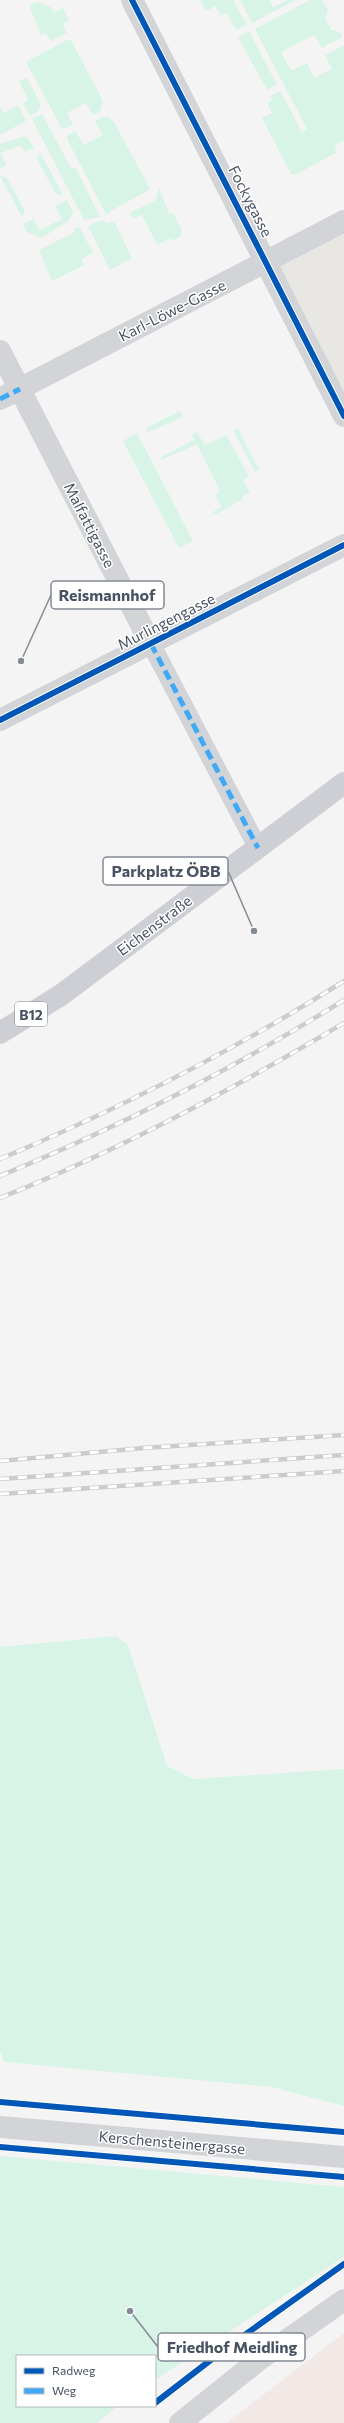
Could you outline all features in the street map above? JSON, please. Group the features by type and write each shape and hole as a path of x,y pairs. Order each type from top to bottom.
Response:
{"main road":[{"name":"Eichenstraße","path":"2,1028 61,994 344,783"}],"street":[{"name":"Fockygasse","path":"132,0 267,261 344,416"},
{"name":"Karl-Löwe-Gasse","path":"0,399 344,220"},
{"name":"Malfattigasse","path":"0,351 258,848"},
{"name":"Murlingengasse","path":"0,720 344,545"},
{"name":"Kerschensteinergasse","path":"0,2127 344,2157"},
{"path":"180,2423 260,2359 344,2300"}],"shaded area":[{"path":"344,221 344,416 267,261"},
{"path":"344,2333 344,2423 226,2423 343,2334"}],"green space":[{"path":"200,0 233,0 247,25 236,30 227,13 221,15 215,6 206,11"},
{"path":"240,0 270,0 273,7 288,0 296,0 252,23"},
{"path":"310,0 322,0 328,10 325,18 331,30 340,32 342,37 322,48 314,35 281,52 291,71 307,63 314,78 332,69 325,55 344,45 344,140 334,146 337,152 295,175 291,174 262,118 272,113 267,103 272,100 271,96 280,91 302,132 307,129 255,29"},
{"path":"38,2 52,8 54,12 63,8 69,20 63,24 67,33 51,41 45,33 41,35 29,5"},
{"path":"249,31 277,85 267,90 238,37"},
{"path":"67,40 71,40 103,101 100,112 93,115 86,103 67,113 73,125 62,129 26,62"},
{"path":"27,78 41,104 38,112 30,115 23,103 28,100 19,81"},
{"path":"18,105 26,121 0,135 0,107 4,113"},
{"path":"42,114 71,168 76,168 100,217 84,220 32,119"},
{"path":"102,117 108,117 114,122 150,189 106,214 67,139 68,135 75,131 84,145 103,135 95,121"},
{"path":"26,136 34,148 25,152 21,145 1,153 6,165 0,168 0,144"},
{"path":"41,154 63,195 56,194 36,157"},
{"path":"0,176 6,177 25,210 22,217"},
{"path":"159,188 169,213 173,213 182,230 180,237 172,241 170,238 157,245 142,215 133,219 130,213 156,200"},
{"path":"67,200 73,213 69,221 41,238 27,232 23,224 33,219 40,230 62,219 55,206"},
{"path":"102,220 108,223 114,221 132,258 110,270 88,226"},
{"path":"77,227 80,228 93,253 81,259 84,265 52,281 39,250 75,232 74,229"},
{"path":"180,411 183,417 148,432 146,428"},
{"path":"238,428 259,470 255,472 234,432"},
{"path":"197,432 205,445 226,435 249,476 243,480 250,492 242,496 243,499 214,515 213,512 222,507 215,495 220,491 197,444 162,460 160,458 194,440 192,435"},
{"path":"137,433 193,541 179,548 123,441"},
{"path":"116,1636 128,1645 167,1766 193,1779 344,1769 344,2106 272,2087 4,2062 0,2051 0,1647"},
{"path":"0,2156 344,2187 344,2257 156,2379 156,2355 16,2355 16,2407 117,2407 97,2423 0,2423"}],"railway":[{"path":"0,1159 89,1120 176,1077 261,1031 344,981"},
{"path":"0,1176 89,1137 176,1095 219,1073 344,1000"},
{"path":"0,1198 89,1160 132,1139 218,1095 344,1023"},
{"path":"0,1461 143,1448 344,1435"},
{"path":"0,1479 344,1455"},
{"path":"0,1494 344,1471"}],"marked path":[{"path":"0,399 20,389"},
{"path":"151,644 258,848"}],"cycle path":[{"path":"132,0 344,416"},
{"path":"0,720 344,545"},
{"path":"0,2102 344,2132"},
{"path":"0,2147 344,2177"},
{"path":"156,2402 225,2349 344,2264"}],"place":[{"name":"Reismannhof","path":"21,661"},
{"name":"Parkplatz ÖBB","path":"254,931"},
{"name":"Friedhof Meidling","path":"130,2311"}]}
